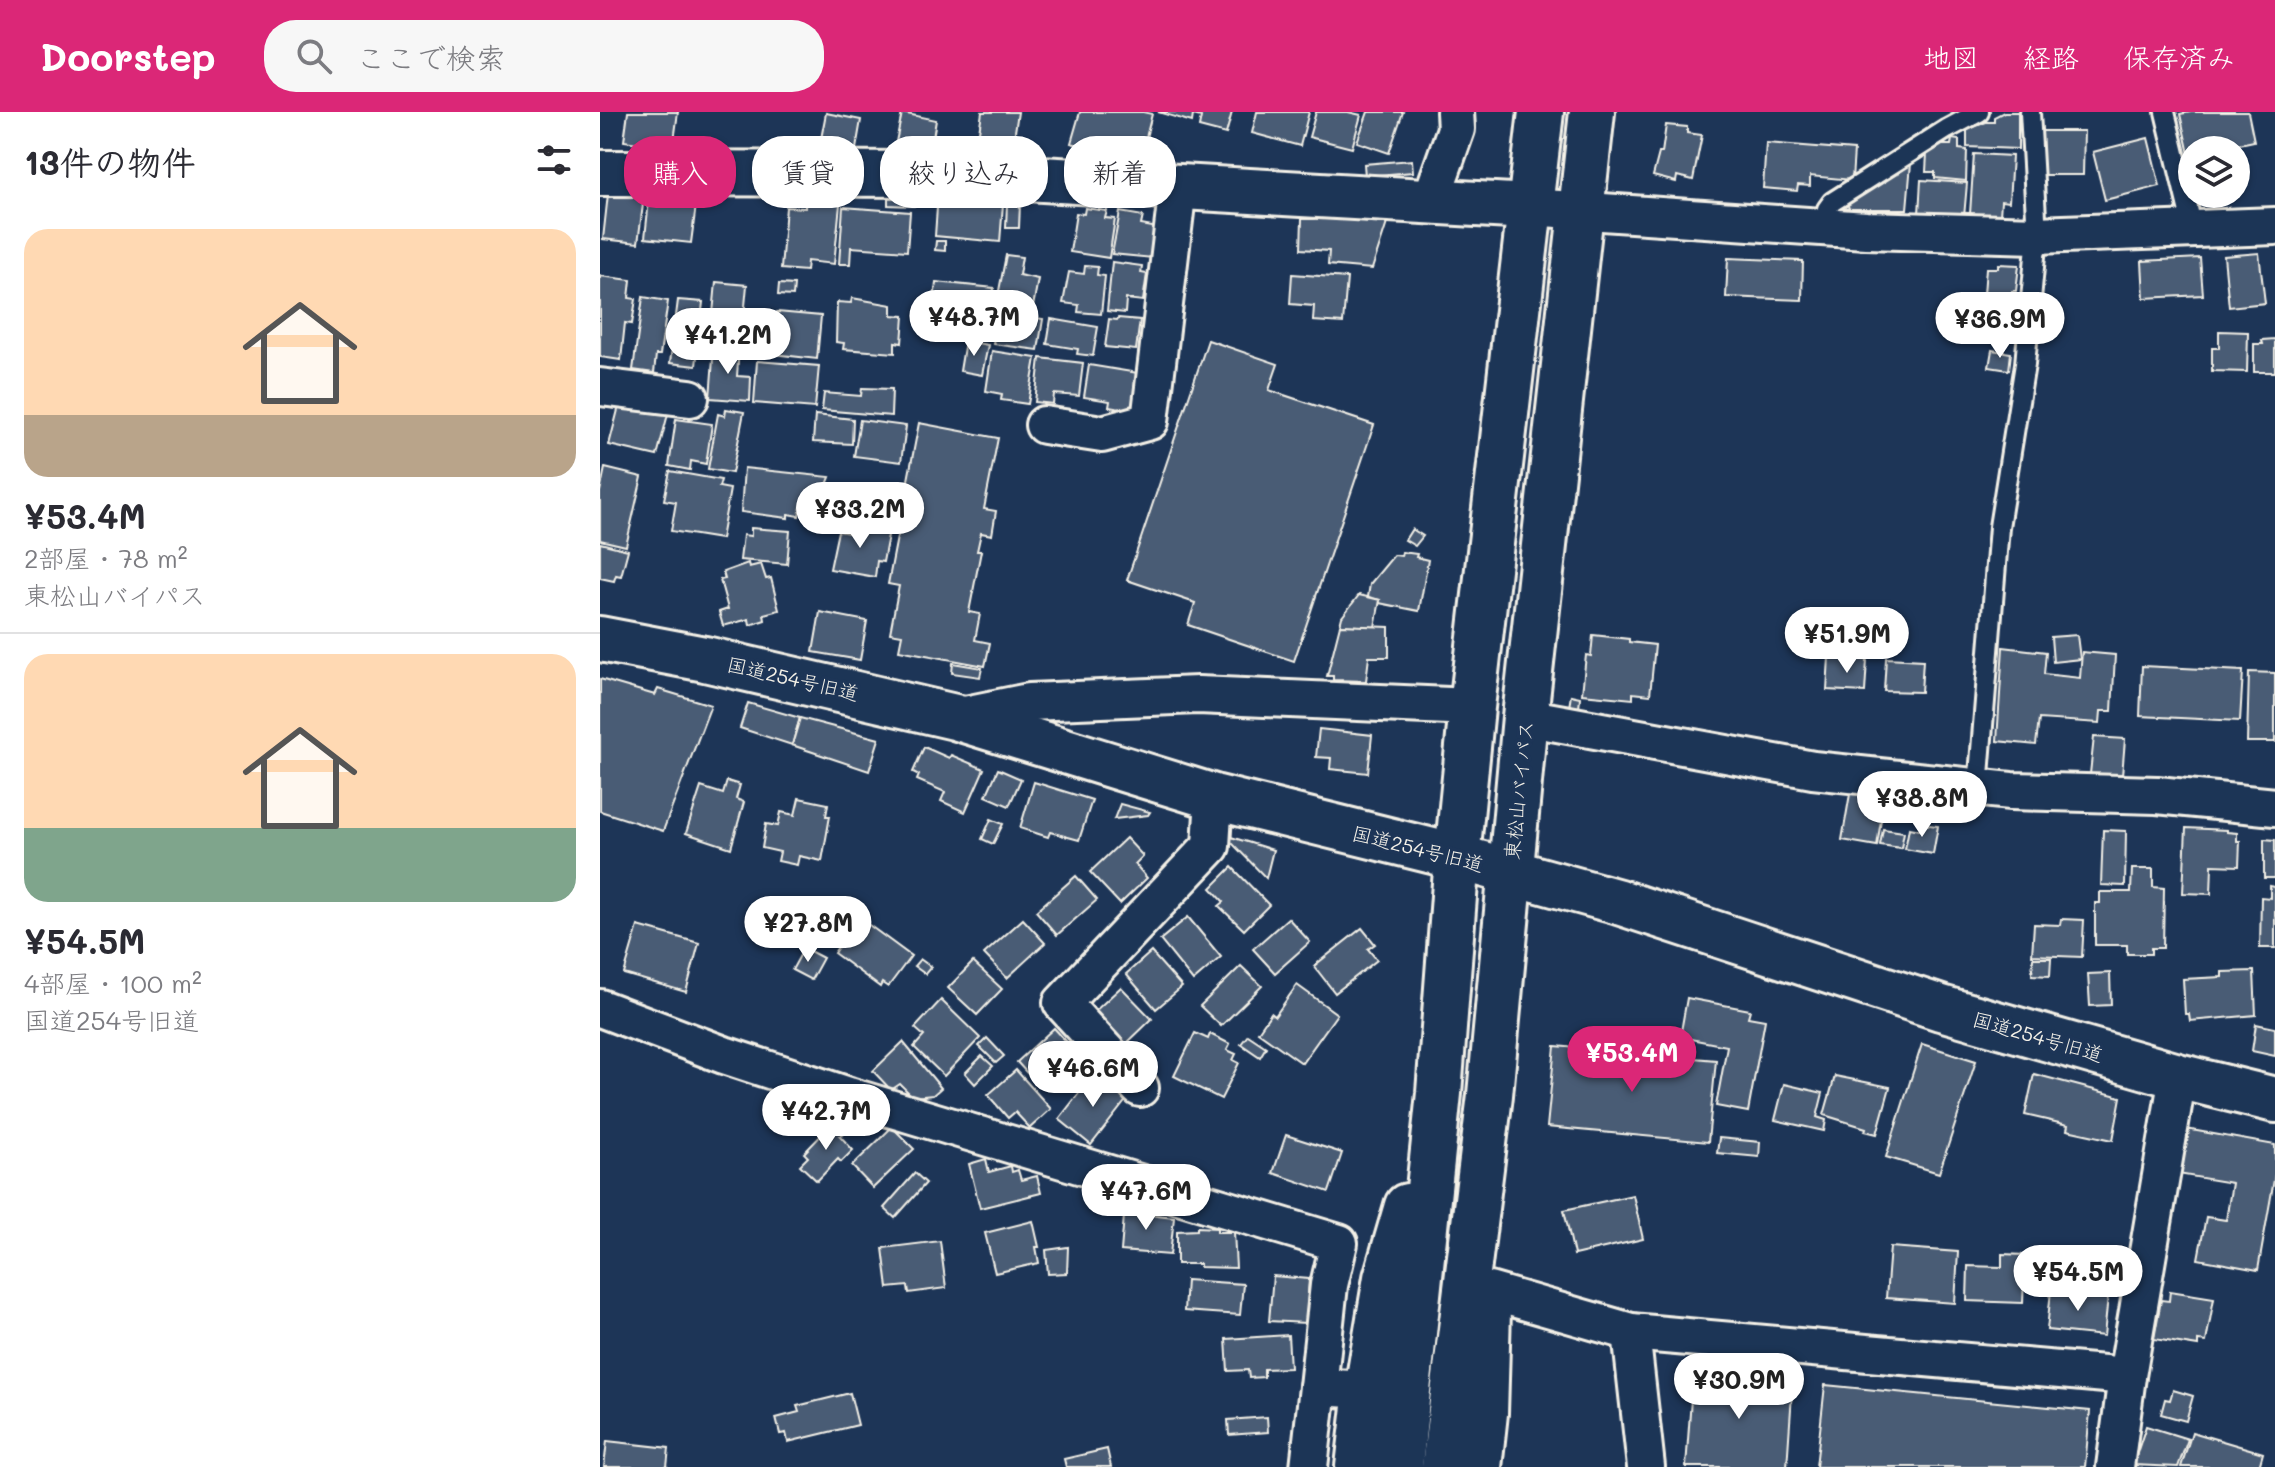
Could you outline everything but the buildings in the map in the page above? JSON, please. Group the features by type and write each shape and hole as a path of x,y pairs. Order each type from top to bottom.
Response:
{"main road":[{"path":"1400,1467 1439,1093 1472,707 1541,112"},
{"name":"東松山バイパス","path":"1444,1467 1490,1095 1525,717 1592,112"},
{"path":"600,173 954,174 1529,207"},
{"name":"国道254号旧道","path":"600,639 720,662 955,717 1214,797 1457,857 1619,902 1941,1008 2178,1076 2275,1100"},
{"path":"1358,1467 1386,1278 1439,1093"},
{"path":"1479,1467 1485,1413 1489,1291 1490,1095"}],"street":[{"path":"1431,200 1456,129 1455,112"},
{"path":"1044,425 1102,434 1150,421 1178,187"},
{"path":"1529,207 1823,227 2037,235 2275,226"},
{"path":"600,387 690,398"},
{"path":"955,717 1029,702 1198,695 1472,707"},
{"path":"1525,717 1813,770 1978,788 2157,795 2275,807"},
{"path":"1140,1088 1062,1003 1211,846 1214,797"},
{"path":"600,1008 724,1055 849,1096 1339,1243 1329,1285 1309,1467"},
{"path":"2115,1467 2127,1376 2178,1076"},
{"path":"1489,1291 1631,1332 2127,1376"},
{"path":"1631,1332 1646,1467"},
{"path":"1318,1387 1367,1390"}],"lane":[{"path":"1823,227 1832,202 1979,112"},
{"path":"1978,788 1999,527 2025,364 2037,235 2030,112"},
{"path":"2165,112 2193,229"}]}
